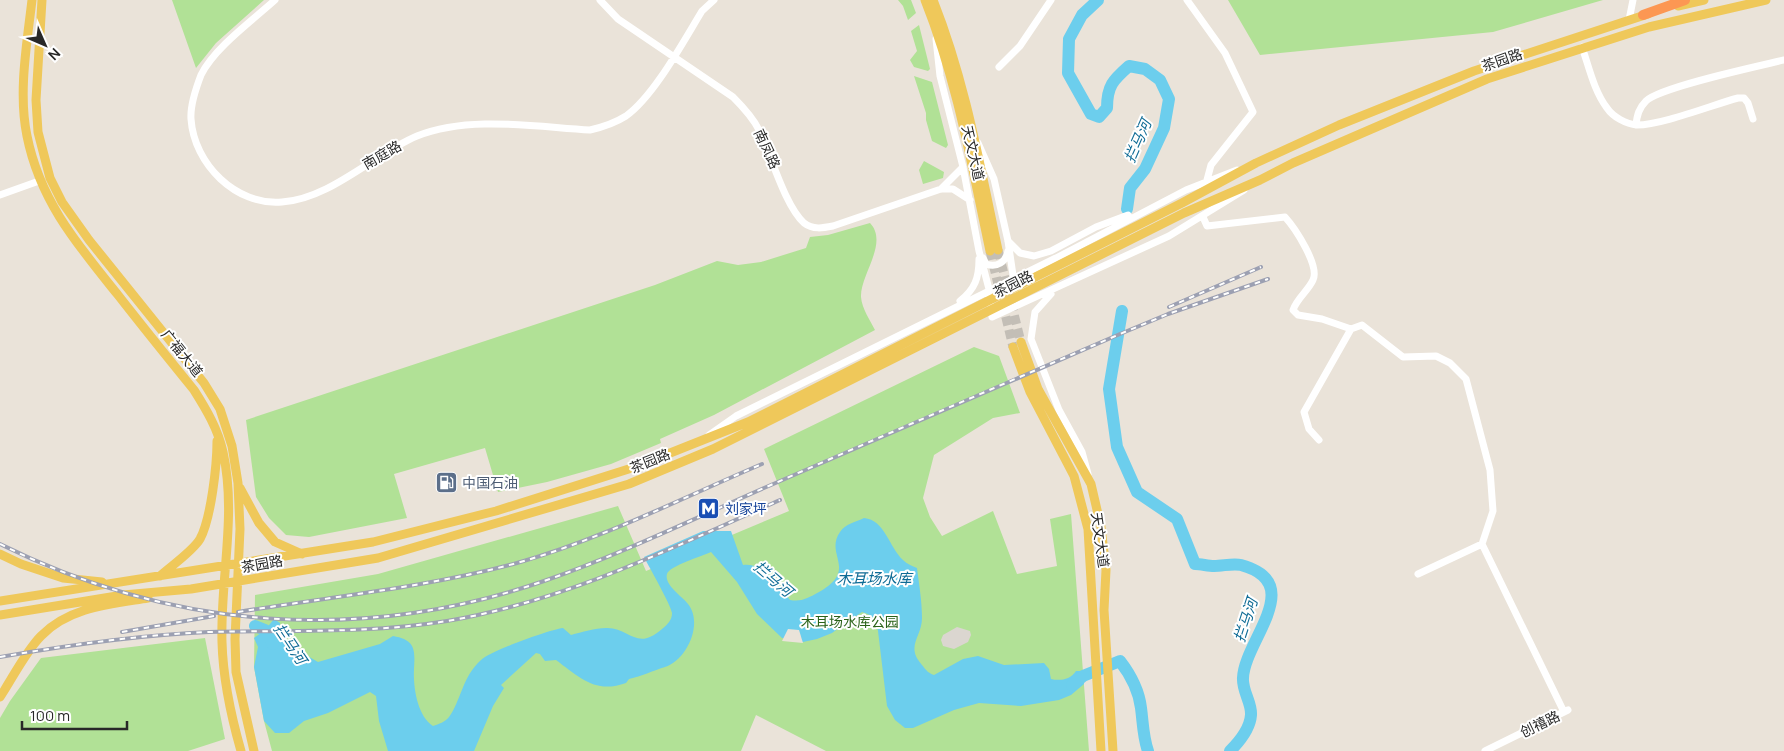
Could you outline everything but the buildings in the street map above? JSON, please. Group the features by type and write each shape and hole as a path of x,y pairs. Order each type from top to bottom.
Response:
{"highway":[{"path":"1643,15 1685,0"}],"main road":[{"name":"广福大道","path":"32,0 24,99 26,135 39,181 54,210 80,248 194,390 209,414 223,452 227,488 228,532 222,640 224,673 241,751"},
{"name":"广福大道","path":"42,0 36,100 38,132 50,178 62,202 89,240 204,383 220,409 232,446 238,483 240,529 235,639 236,672 254,751"},
{"name":"天文大道","path":"924,0 934,24 965,132 994,251 973,132 953,59 933,0"},
{"name":"茶园路","path":"0,615 123,594 192,590 378,558 642,480 714,449 750,426 1183,208 1256,163 1339,125 1474,71 1643,15 1704,0"},
{"name":"茶园路","path":"1183,208 1260,180 1293,162 1487,79 1649,27 1766,0"},
{"name":"天文大道","path":"1101,751 1092,611 1092,567 1088,529 1074,476 1030,392 1017,344 1038,389 1092,484 1101,528 1105,562 1104,610 1113,751"},
{"name":"茶园路","path":"0,601 372,542 496,511 635,467 706,438 750,426"},
{"path":"160,576 199,541 205,528 217,462 217,433"},
{"path":"238,483 258,523 275,542 304,554"},
{"path":"0,554 21,564 62,578 117,583"},
{"path":"0,697 40,636 60,621 77,612 192,590"}],"street":[{"name":"南庭路","path":"276,0 217,54 202,74 193,97 191,118 194,139 202,156 216,175 235,190 256,200 281,203 302,199 321,191 417,136 453,126 488,124 590,130 609,125 625,116 642,102 702,11 714,0"},
{"name":"南凤路","path":"600,0 618,19 733,97 748,112 758,129 795,212 805,224 817,229 833,226 941,189"},
{"path":"998,67 1020,46 1051,0"},
{"path":"1187,0 1225,52 1253,112 1211,165 1207,180"},
{"path":"1629,20 1633,0"},
{"name":"天文大道","path":"934,24 940,76 963,167 979,251 989,289 992,317"},
{"path":"1582,48 1598,92 1608,109 1619,119 1636,125 1657,122 1738,98 1744,98 1748,103 1753,119"},
{"path":"1636,125 1638,111 1648,99 1666,91 1784,60"},
{"name":"天文大道","path":"973,132 994,179 1008,241 1019,305"},
{"name":"茶园路","path":"706,438 736,416 989,289 1056,258 1207,180 1256,163"},
{"path":"941,189 963,167"},
{"name":"茶园路","path":"992,317 1169,236 1203,217 1260,180"},
{"path":"0,195 39,181"},
{"path":"941,189 953,189 970,200"},
{"path":"1008,241 1020,253 1041,254 1096,227 1153,207"},
{"path":"1203,217 1207,226 1285,217 1294,226 1314,266 1314,279 1296,301 1293,310 1298,315 1322,319 1351,329 1362,325 1403,357 1436,356 1450,363 1466,379 1490,470 1493,510 1482,544 1418,574"},
{"path":"979,251 986,264 998,264 1008,254 1008,241"},
{"path":"947,311 974,287 979,275 979,251"},
{"path":"1056,258 1045,270 1045,276 1053,284 1066,284"},
{"name":"天文大道","path":"1066,284 1046,298 1035,312 1031,339 1060,410 1082,452 1092,484"},
{"path":"1318,440 1309,429 1304,412 1351,329"},
{"name":"创禧路","path":"1482,544 1566,712 1485,751"}],"green space":[{"path":"172,0 264,0 216,43 196,68"},
{"path":"898,0 911,0 916,13 908,20 903,6"},
{"path":"1228,0 1603,0 1493,32 1260,55"},
{"path":"919,25 930,69 928,71 914,67 910,60 917,51 911,31"},
{"path":"914,76 932,82 948,145 946,148 932,141 926,113"},
{"path":"924,161 944,172 943,178 923,184 919,170"},
{"path":"870,223 875,231 875,249 862,288 861,297 875,330 714,415 660,439 661,443 611,464 547,482 498,492 485,448 394,474 407,518 309,537 286,535 269,518 256,497 246,420 655,285 717,261 738,265 761,262 806,248 810,237 828,235"},
{"name":"木耳场水库公园","path":"974,347 999,356 1020,413 993,418 934,455 923,498 930,517 942,536 993,511 1017,574 1057,566 1050,519 1071,514 1089,751 826,751 756,715 741,751 272,751 264,721 254,667 255,595 378,574 618,506 646,571 789,511 764,449"},
{"path":"205,638 225,739 188,751 0,751 0,718 41,658"}],"shaded area":[{"path":"957,627 970,631 971,635 968,642 954,649 943,646 941,640 943,635"}],"water":[{"name":"木耳场水库","path":"864,518 877,524 898,555 908,564 917,568 922,618 915,652 917,658 929,672 934,675 963,659 978,656 1004,665 1044,663 1049,669 1051,679 1054,680 1065,679 1076,671 1084,671 1084,684 1071,695 1059,700 1021,706 979,703 954,710 913,728 905,728 895,720 887,706 878,631 876,623 871,616 862,612 832,633 817,639 803,642 782,638 757,614 737,582 711,552 674,568 667,574 668,582 688,604 694,621 693,631 686,650 673,663 629,679 626,683 606,687 581,678 556,660 545,661 540,654 536,653 501,685 504,688 493,706 474,751 388,751 379,721 376,696 370,692 328,713 304,721 289,733 275,733 264,721 254,667 258,647 254,638 265,630 274,619 280,623 279,640 292,642 299,651 318,662 380,644 393,636 406,640 414,651 414,684 417,700 423,715 433,726 444,722 449,717 466,681 481,660 507,646 563,628 571,635 589,630 614,629 639,639 653,636 662,629 671,618 671,609 644,557 703,531 731,531 743,565 758,567 764,571 776,582 790,600 802,600 831,584 837,576 839,569 836,540 840,532 845,527"}],"pier":[{"path":"788,629 799,630 803,643 782,641"}],"waterway":[{"name":"拦马河","path":"1098,0 1082,15 1069,39 1068,73 1091,114 1099,117 1107,108 1108,94 1112,84 1129,66 1145,69 1160,80 1169,99 1164,128 1145,169 1130,188 1127,209"},
{"name":"拦马河","path":"1122,311 1109,389 1117,447 1137,492 1177,519 1195,564 1214,566 1241,565 1260,574 1270,585 1271,599 1268,614 1246,663 1243,678 1251,710 1249,725 1244,735 1230,751"},
{"name":"拦马河","path":"255,626 265,630 273,644"},
{"name":"拦马河","path":"1072,685 1083,676 1120,661 1131,677 1138,695 1148,751"}],"tunnel":[{"path":"998,250 1021,342"},
{"path":"990,251 1013,347"}],"railway":[{"path":"1169,307 1261,267"},
{"path":"0,544 66,573 132,595 200,610 268,618 337,620 406,614 475,601 544,581 600,560 1120,334 1168,314 1268,279"},
{"path":"238,612 449,579 517,563 611,530 762,464"},
{"path":"0,657 156,635 209,632 358,630 447,621 491,612 576,587 658,554 780,500"},
{"path":"122,632 214,616"}],"place":[{"name":"中国石油","path":"446,483"},
{"name":"刘家坪","path":"709,509"}]}
